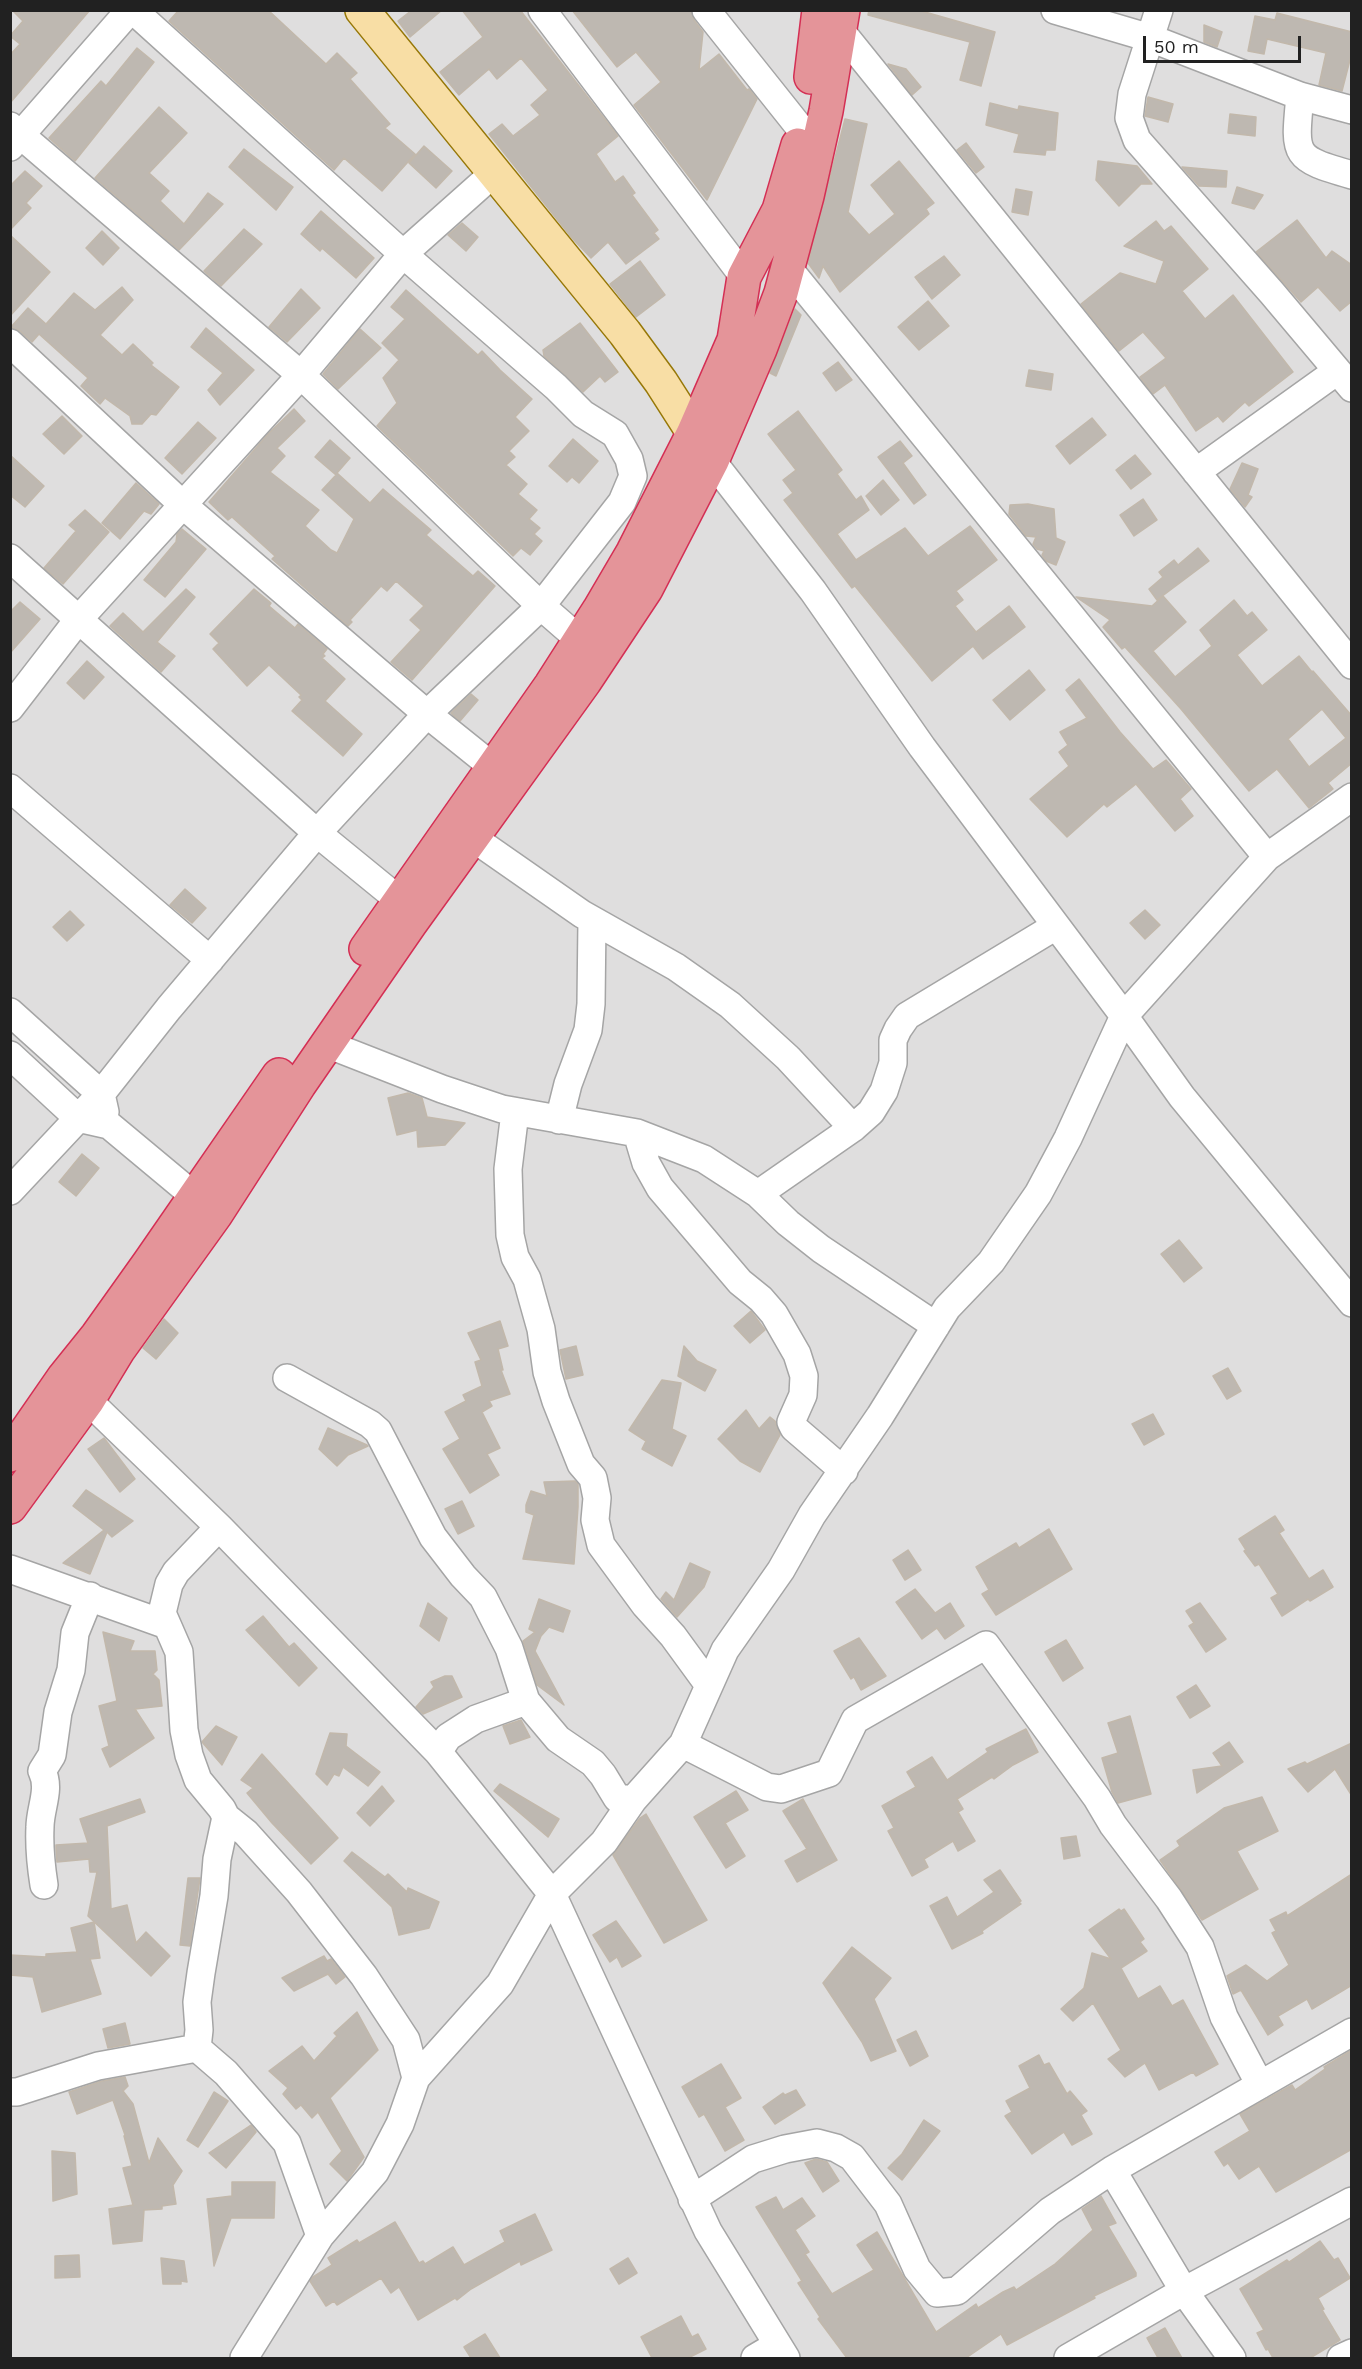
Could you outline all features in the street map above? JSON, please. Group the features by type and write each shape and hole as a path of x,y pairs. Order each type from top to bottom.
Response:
{"highway":[{"path":"10,1455 64,1377 205,1205 327,1044 477,817 493,767 580,640 633,552 693,434 734,340 744,277 779,210 795,150 804,134 834,17"},
{"path":"10,1507 88,1400 205,1205 399,900 477,817 585,681 646,589 712,461 760,349 788,268 826,111 834,17"}],"main road":[{"path":"362,10 625,333 661,382 712,461"}],"street":[{"path":"10,1191 100,1094 169,1008 317,833 427,714 541,606 621,502 633,476 629,459 615,434 583,414 556,387 403,254 131,10 14,136 301,375 541,606 580,640"},
{"path":"542,10 744,277"},
{"path":"706,10 804,134"},
{"path":"1055,10 1150,38 1300,96 1352,110"},
{"path":"1159,10 1132,94 1129,118 1137,140 1272,293 1344,380 1196,472"},
{"path":"834,17 1352,664"},
{"path":"1300,96 1296,133 1301,154 1313,164 1352,175"},
{"path":"10,708 78,620 301,375 403,254 494,173"},
{"path":"788,268 1267,857"},
{"path":"10,343 183,505 427,714 493,767"},
{"path":"712,461 813,591 922,747 1182,1097 1352,1303"},
{"path":"10,558 317,833 399,900"},
{"path":"10,788 210,960"},
{"path":"244,2358 320,2236 375,2172 400,2124 416,2078 500,1984 552,1894 604,1842 633,1800 683,1744 724,1650 781,1570 812,1515 844,1471 947,1308 991,1262 1038,1194 1068,1138 1124,1016 1267,857 1352,797"},
{"path":"477,817 592,920 676,967 730,1005 788,1058 853,1128"},
{"path":"559,1120 568,1084 588,1030 591,1004 592,920"},
{"path":"758,1194 853,1128 871,1112 884,1091 893,1063 893,1040 907,1016 1056,926"},
{"path":"10,1012 100,1094 109,1125"},
{"path":"327,1044 442,1089 515,1112 637,1133 704,1159 758,1194 788,1223 821,1249 936,1326"},
{"path":"10,1054 78,1118 109,1125 205,1205"},
{"path":"515,1112 508,1168 510,1235 515,1257 527,1279 541,1329 547,1372 556,1401 581,1464 593,1478 597,1498 595,1520 601,1545 708,1684"},
{"path":"637,1133 646,1163 660,1188 740,1282 761,1299 774,1314 797,1354 804,1376 803,1395 791,1422 794,1428 844,1471"},
{"path":"64,1377 219,1527 438,1752 552,1894 692,2199 773,2354"},
{"path":"287,1377 370,1424 378,1431 433,1537 483,1598 509,1648 526,1701 558,1739 592,1763 603,1775 617,1798 633,1800"},
{"path":"219,1527 176,1572 169,1584 162,1613 179,1652 184,1730 189,1755 198,1780 226,1817 246,1833 278,1868 321,1919 357,1967 406,2040 416,2078"},
{"path":"10,1569 167,1625"},
{"path":"44,1885 40,1855 40,1827 48,1782 42,1771 52,1755 58,1712 71,1670 75,1633 90,1596"},
{"path":"683,1744 767,1787 781,1789 829,1773 855,1720 986,1645 1052,1734 1113,1825 1169,1899 1200,1947 1224,2017 1260,2085"},
{"path":"438,1752 448,1737 476,1719 526,1701"},
{"path":"197,2048 199,2030 197,2002 214,1896 217,1859 226,1817"},
{"path":"692,2199 753,2159 785,2149 817,2143 836,2148 852,2157 888,2204 917,2269 937,2293 957,2291 1050,2211 1112,2170 1352,2032"},
{"path":"10,2092 17,2092 98,2066 197,2048"},
{"path":"197,2048 226,2073 287,2143 320,2236"},
{"path":"1112,2170 1184,2291 1232,2358"},
{"path":"1068,2358 1184,2291 1352,2201"},
{"path":"1341,2358 1352,2353"}],"shaded area":[{"path":"11,11 1351,11 1351,2358 11,2358"}],"building":[{"path":"12,10 90,10 10,103 10,55 20,44 10,36 23,21"},
{"path":"179,10 268,10 326,64 337,53 357,73 350,79 390,124 385,128 415,154 382,191 344,158 334,170 169,21"},
{"path":"412,10 442,10 410,37 398,21"},
{"path":"462,10 520,10 618,136 596,154 615,182 623,176 635,193 632,195 658,230 654,233 659,239 626,264 608,242 591,258 572,238 489,134 502,124 513,136 540,115 531,105 548,90 521,58 497,79 489,69 459,95 440,72 483,37"},
{"path":"572,10 691,10 694,20 703,32 699,70 719,54 747,90 749,89 757,99 707,200 634,105 661,82 636,52 617,67"},
{"path":"869,10 918,10 995,32 981,86 960,80 970,42 868,15"},
{"path":"1277,13 1352,32 1352,52 1342,91 1319,85 1326,53 1267,39 1264,54 1248,51 1255,16 1275,20"},
{"path":"1204,25 1222,32 1217,47 1204,42"},
{"path":"137,48 154,62 75,161 49,138 101,81 106,86"},
{"path":"888,64 906,69 921,87 912,95"},
{"path":"1148,97 1173,104 1168,122 1145,116"},
{"path":"990,103 1018,110 1019,106 1058,113 1055,150 1046,150 1045,155 1014,152 1019,134 986,125"},
{"path":"159,107 187,133 149,173 169,191 160,201 184,224 208,193 223,204 179,250 95,178"},
{"path":"1230,114 1256,117 1255,136 1228,133"},
{"path":"845,119 867,124 848,212 869,235 895,214 871,185 899,161 934,203 926,209 929,214 840,292 823,266 819,278 808,263"},
{"path":"966,143 984,167 976,173 957,150"},
{"path":"424,146 452,171 436,188 409,163"},
{"path":"244,149 293,187 276,210 229,167"},
{"path":"1098,161 1137,166 1152,184 1141,184 1119,206 1096,180"},
{"path":"1182,167 1227,171 1226,187 1199,186"},
{"path":"25,171 42,186 26,203 31,208 10,230 10,186"},
{"path":"1237,187 1263,195 1254,209 1232,203"},
{"path":"1016,189 1032,192 1028,215 1012,212"},
{"path":"321,211 374,258 356,278 322,248 320,251 301,234"},
{"path":"1297,220 1326,258 1332,251 1352,265 1352,301 1340,311 1318,287 1301,302 1256,252"},
{"path":"1156,221 1164,231 1171,226 1208,269 1182,291 1205,319 1233,295 1293,372 1249,406 1245,402 1223,422 1218,416 1196,431 1165,385 1153,394 1140,377 1166,358 1143,332 1119,351 1081,304 1120,273 1156,284 1164,261 1124,246"},
{"path":"462,223 478,237 466,251 448,235"},
{"path":"244,229 262,244 221,286 204,271"},
{"path":"102,231 119,248 103,265 86,248"},
{"path":"10,235 50,272 10,316"},
{"path":"944,256 960,275 932,299 915,277"},
{"path":"640,261 665,295 636,317 610,284"},
{"path":"122,287 133,300 100,335 122,355 133,344 153,363 151,365 179,387 156,415 151,414 142,424 132,424 130,416 105,398 100,404 81,386 88,378 39,334 32,342 20,331 11,327 28,308 46,324 74,293 95,310"},
{"path":"301,289 320,308 287,342 269,327"},
{"path":"406,290 478,355 482,351 532,399 515,417 529,431 509,451 515,457 506,465 527,484 518,494 537,510 529,519 540,528 534,534 542,541 530,555 521,548 513,556 377,426 397,403 383,378 399,360 382,343 405,319 391,307"},
{"path":"928,301 949,326 919,350 898,327"},
{"path":"795,309 801,315 776,376 770,373"},
{"path":"580,323 618,372 605,382 600,376 583,392 544,356 543,350"},
{"path":"206,328 254,370 220,405 208,390 223,373 191,347"},
{"path":"360,329 381,348 338,389 323,374"},
{"path":"838,362 852,380 836,391 823,373"},
{"path":"1029,370 1053,374 1051,390 1026,386"},
{"path":"294,409 305,421 277,448 285,456 270,472 319,510 305,526 331,550 337,553 354,519 322,490 336,475 315,457 330,440 350,458 337,473 370,503 383,489 431,530 426,535 473,576 478,571 495,586 412,680 391,662 421,630 410,620 424,606 396,581 387,591 381,586 350,620 352,622 348,626 272,559 275,556 232,517 228,520 209,502 269,433"},
{"path":"798,411 842,470 837,474 856,500 861,496 869,510 837,534 856,560 905,528 928,556 970,526 997,560 956,591 963,600 955,606 976,632 1009,606 1025,627 983,659 973,646 932,681 855,586 852,588 784,500 793,493 783,480 796,470 768,434"},
{"path":"62,416 82,436 64,454 43,434"},
{"path":"1092,418 1106,435 1070,464 1056,446"},
{"path":"198,422 216,438 182,474 165,458"},
{"path":"573,439 598,461 579,483 572,477 567,482 549,466"},
{"path":"900,441 912,456 903,463 926,495 914,504 878,457"},
{"path":"10,455 44,486 25,507 10,495"},
{"path":"1135,455 1151,474 1131,489 1116,470"},
{"path":"1242,463 1258,469 1248,495 1252,497 1245,507 1230,489"},
{"path":"883,480 899,500 881,515 866,496"},
{"path":"136,483 159,504 151,514 144,511 120,539 102,523"},
{"path":"1143,499 1157,520 1134,536 1120,515"},
{"path":"1028,504 1054,509 1056,538 1065,542 1056,565 1046,561 1042,555 1044,551 1037,549 1033,544 1036,537 1026,536 1009,514 1010,505"},
{"path":"85,510 109,532 63,584 44,568 76,531 69,525"},
{"path":"182,529 206,549 165,597 144,580 176,542 177,534"},
{"path":"1198,548 1209,561 1157,600 1149,589 1163,577 1159,572 1174,560 1178,565"},
{"path":"186,589 195,597 157,642 175,656 161,672 110,626 123,613 143,632"},
{"path":"254,589 271,603 269,606 295,628 298,624 327,649 322,658 345,679 325,701 362,734 343,756 292,711 302,700 299,697 301,695 269,665 247,686 213,649 219,643 210,634"},
{"path":"1163,596 1186,622 1153,651 1175,677 1212,646 1200,630 1234,600 1247,616 1252,612 1267,630 1237,655 1262,686 1299,656 1352,716 1352,763 1328,783 1333,789 1309,808 1277,769 1249,791 1181,709 1125,647 1122,649 1103,627 1110,620 1076,597 1152,606","holes":["1322,709 1346,738 1309,767 1288,739"]},
{"path":"20,602 40,619 10,653 10,612"},
{"path":"87,661 104,677 84,699 67,683"},
{"path":"1029,670 1045,690 1010,720 993,700"},
{"path":"1079,679 1120,732 1153,769 1166,760 1191,789 1180,799 1193,816 1175,831 1136,784 1107,807 1104,804 1067,837 1030,799 1069,766 1059,752 1068,745 1060,732 1087,718 1066,690"},
{"path":"471,694 478,700 460,721 451,713"},
{"path":"185,889 206,908 192,923 170,905"},
{"path":"1145,910 1160,925 1145,939 1130,923"},
{"path":"70,911 84,925 67,941 53,927"},
{"path":"408,1093 422,1098 427,1117 465,1123 445,1145 418,1147 417,1130 397,1135 388,1098"},
{"path":"82,1154 99,1168 76,1196 59,1182"},
{"path":"1179,1240 1202,1268 1184,1282 1161,1254"},
{"path":"751,1311 765,1330 750,1343 734,1326"},
{"path":"164,1319 178,1333 156,1359 143,1348"},
{"path":"500,1321 508,1346 498,1349 503,1370 501,1370 510,1394 489,1401 492,1406 482,1412 500,1448 487,1454 499,1475 470,1493 443,1449 460,1439 445,1412 466,1401 463,1395 482,1386 475,1362 481,1360 468,1333"},
{"path":"576,1346 583,1375 566,1379 560,1350"},
{"path":"684,1346 697,1361 716,1370 705,1391 678,1376"},
{"path":"1228,1368 1241,1391 1227,1399 1213,1376"},
{"path":"662,1380 681,1383 672,1429 686,1436 672,1466 642,1449 646,1441 629,1430"},
{"path":"746,1410 759,1429 770,1417 775,1421 780,1435 760,1472 740,1461 718,1439"},
{"path":"1153,1414 1164,1434 1144,1445 1132,1424"},
{"path":"328,1428 368,1446 348,1455 337,1466 319,1449"},
{"path":"104,1438 135,1479 120,1492 88,1449"},
{"path":"575,1481 578,1484 578,1507 574,1564 523,1559 534,1515 526,1512 531,1491 547,1496 544,1482"},
{"path":"86,1490 133,1521 112,1537 107,1532 90,1574 63,1563 104,1530 73,1506"},
{"path":"462,1501 474,1526 458,1534 445,1509"},
{"path":"1275,1516 1284,1530 1279,1533 1309,1579 1323,1570 1333,1587 1310,1601 1308,1599 1282,1616 1271,1598 1278,1594 1259,1564 1255,1566 1244,1551 1246,1550 1239,1539"},
{"path":"1049,1529 1072,1569 996,1615 982,1594 989,1590 976,1567 1016,1543 1019,1548"},
{"path":"908,1550 921,1570 905,1580 893,1560"},
{"path":"690,1563 710,1572 704,1587 677,1617 661,1599 666,1592 674,1600"},
{"path":"915,1589 935,1613 950,1603 964,1626 945,1639 937,1628 922,1639 896,1602"},
{"path":"539,1599 570,1611 563,1632 549,1627 541,1636 535,1651 564,1705 537,1685 523,1641 535,1632 529,1629"},
{"path":"428,1603 447,1618 439,1641 420,1626"},
{"path":"1200,1603 1226,1639 1206,1652 1189,1626 1194,1623 1186,1611"},
{"path":"263,1616 289,1647 294,1643 317,1668 299,1686 246,1630"},
{"path":"103,1632 134,1641 130,1651 155,1651 157,1670 153,1674 159,1680 162,1706 135,1709 154,1738 110,1767 102,1749 109,1746 99,1706 117,1701"},
{"path":"859,1638 886,1676 861,1690 854,1677 851,1679 834,1651"},
{"path":"1066,1640 1083,1668 1063,1681 1045,1652"},
{"path":"445,1676 452,1676 462,1697 423,1714 416,1707 434,1687 431,1682"},
{"path":"1196,1685 1210,1706 1190,1718 1177,1697"},
{"path":"1130,1716 1151,1794 1118,1803 1112,1792 1102,1758 1118,1753 1108,1723"},
{"path":"521,1720 530,1737 510,1744 503,1726"},
{"path":"216,1726 237,1737 222,1765 202,1742"},
{"path":"1026,1729 1038,1752 957,1799 963,1809 958,1812 975,1841 958,1851 953,1841 924,1859 928,1867 912,1876 888,1831 894,1828 882,1806 916,1787 907,1772 932,1757 947,1780 988,1752 986,1749"},
{"path":"330,1733 347,1734 346,1746 380,1772 368,1786 343,1767 339,1776 334,1774 327,1785 316,1774"},
{"path":"1229,1742 1243,1762 1197,1793 1193,1770 1222,1766 1213,1753"},
{"path":"1352,1743 1352,1796 1335,1769 1308,1792 1288,1769 1305,1762 1307,1764"},
{"path":"262,1754 338,1838 311,1864 247,1793 253,1788 241,1780"},
{"path":"500,1784 559,1819 548,1837 494,1791"},
{"path":"382,1786 394,1801 370,1826 357,1813"},
{"path":"736,1791 748,1810 725,1823 745,1856 726,1868 694,1817"},
{"path":"1262,1797 1278,1831 1237,1851 1258,1889 1202,1920 1160,1860 1180,1846 1177,1841 1224,1808"},
{"path":"140,1799 145,1812 107,1826 111,1909 127,1905 136,1943 146,1932 170,1956 151,1976 88,1916 97,1872 90,1872 89,1859 57,1862 56,1848 56,1845 88,1843 80,1819"},
{"path":"803,1799 837,1860 797,1882 785,1861 807,1849 783,1811"},
{"path":"646,1814 707,1920 664,1943 613,1855 640,1818"},
{"path":"1076,1836 1080,1856 1064,1859 1061,1838"},
{"path":"352,1852 385,1877 388,1874 407,1892 408,1888 439,1902 429,1928 399,1935 392,1907 344,1861"},
{"path":"1000,1870 1021,1904 982,1931 983,1933 952,1949 930,1906 947,1897 957,1917 994,1892 984,1880"},
{"path":"1352,1874 1352,1985 1312,2009 1307,1999 1278,2016 1283,2025 1268,2035 1241,1990 1233,1994 1227,1976 1246,1965 1267,1981 1289,1965 1272,1933 1276,1931 1270,1920 1286,1912 1287,1916"},
{"path":"188,1878 200,1878 190,1946 180,1945"},
{"path":"1119,1909 1121,1911 1124,1909 1144,1939 1140,1942 1147,1951 1121,1968 1138,1999 1160,1986 1172,2006 1183,2000 1218,2064 1196,2076 1193,2072 1159,2090 1145,2063 1125,2077 1108,2059 1121,2050 1093,2003 1073,2021 1061,2009 1084,1988 1092,1953 1111,1959 1089,1930"},
{"path":"616,1921 641,1956 622,1967 617,1957 610,1962 593,1935"},
{"path":"94,1922 100,1958 90,1959 101,1994 42,2012 33,1977 10,1975 10,1955 46,1957 46,1954 77,1952 71,1928"},
{"path":"852,1947 891,1978 874,1999 896,2051 871,2061 862,2042 823,1983"},
{"path":"324,1956 327,1961 331,1959 345,1977 336,1984 328,1974 294,1991 282,1978"},
{"path":"357,2012 378,2050 330,2098 364,2157 347,2181 330,2164 342,2151 318,2112 312,2118 301,2105 296,2109 283,2094 288,2088 269,2071 302,2046 314,2061 337,2036 334,2033"},
{"path":"125,2023 130,2044 108,2048 103,2029"},
{"path":"916,2031 928,2056 910,2066 897,2040"},
{"path":"1352,2050 1352,2149 1276,2192 1259,2166 1239,2179 1228,2163 1224,2166 1215,2152 1250,2131 1240,2114 1292,2085 1295,2090 1325,2069 1324,2067"},
{"path":"1039,2055 1044,2065 1049,2063 1067,2094 1070,2091 1087,2111 1081,2115 1092,2134 1072,2145 1064,2132 1032,2154 1005,2116 1012,2112 1006,2101 1030,2088 1019,2066"},
{"path":"721,2064 741,2098 725,2107 744,2140 725,2151 704,2114 699,2117 682,2087"},
{"path":"125,2077 128,2086 123,2091 133,2104 149,2163 158,2138 182,2171 173,2185 176,2204 162,2206 162,2209 144,2210 142,2241 113,2244 109,2209 133,2205 123,2168 132,2166 125,2135 113,2100 77,2114 69,2092 102,2081"},
{"path":"796,2090 805,2105 775,2124 763,2107 783,2093 785,2095"},
{"path":"214,2092 228,2101 198,2147 187,2140"},
{"path":"924,2120 940,2131 902,2180 888,2168 902,2154"},
{"path":"251,2125 256,2132 226,2168 209,2153"},
{"path":"52,2151 75,2153 77,2194 53,2201"},
{"path":"816,2159 827,2162 839,2181 823,2192 805,2163"},
{"path":"232,2182 275,2182 274,2218 231,2218 214,2266 207,2199 232,2196"},
{"path":"1101,2196 1116,2223 1108,2226 1136,2276 1094,2296 1095,2298 1007,2345 1001,2334 966,2358 847,2358 818,2319 820,2317 798,2283 802,2281 756,2207 776,2197 783,2210 802,2198 815,2216 795,2230 809,2252 805,2254 832,2294 874,2270 857,2245 877,2232 936,2332 976,2304 978,2308 1003,2292 1014,2287 1016,2290 1055,2264 1093,2230 1082,2209"},
{"path":"535,2214 552,2250 521,2265 520,2261 471,2289 457,2300 455,2298 418,2320 399,2287 391,2293 381,2278 337,2305 334,2301 326,2306 310,2281 332,2265 328,2258 357,2240 359,2243 395,2222 419,2263 423,2261 425,2264 453,2247 464,2265 505,2242 500,2231"},
{"path":"1320,2241 1334,2260 1338,2258 1350,2278 1318,2298 1324,2309 1322,2310 1340,2340 1310,2358 1273,2358 1257,2333 1264,2330 1240,2289 1287,2260 1289,2262"},
{"path":"79,2255 80,2277 55,2278 55,2256"},
{"path":"161,2258 184,2261 187,2282 163,2284"},
{"path":"628,2258 637,2273 619,2284 610,2269"},
{"path":"681,2316 692,2337 698,2334 706,2349 688,2358 652,2358 641,2337"},
{"path":"1165,2328 1182,2358 1158,2358 1147,2338"},
{"path":"485,2334 500,2358 471,2358 464,2347"}]}
